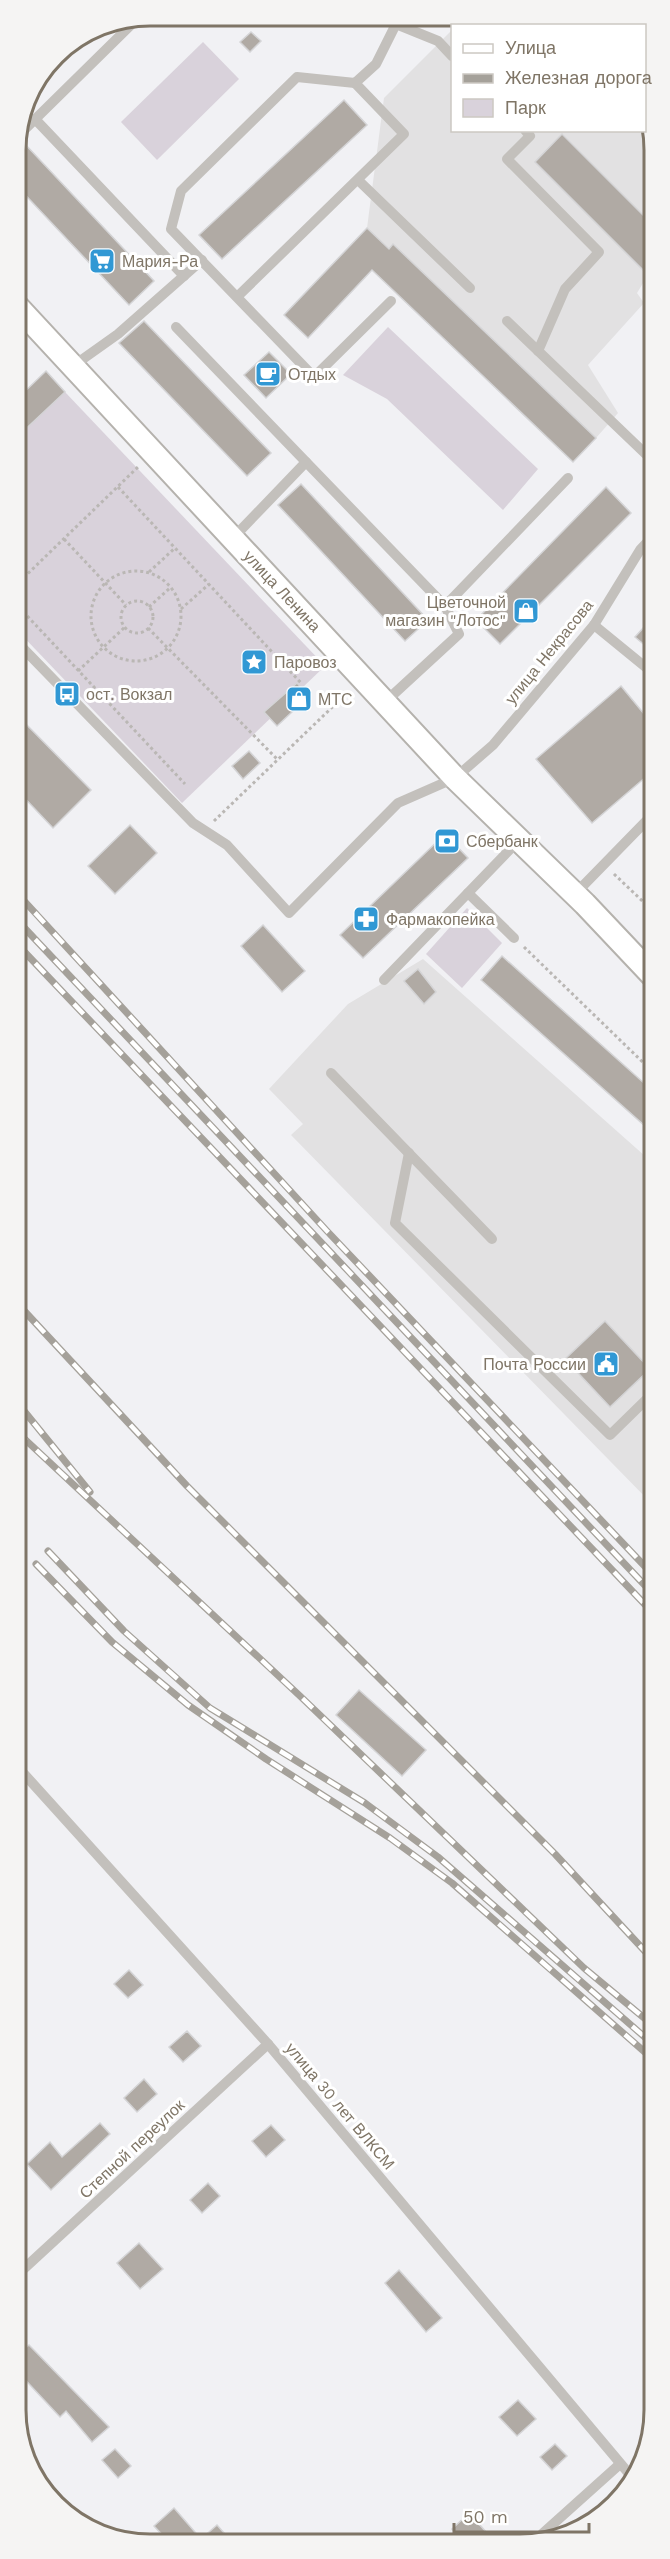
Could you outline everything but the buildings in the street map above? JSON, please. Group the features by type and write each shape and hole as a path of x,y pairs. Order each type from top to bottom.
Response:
{"main road":[{"name":"улица Ленина","path":"26,315 152,454 455,778 575,894 644,966"}],"street":[{"path":"355,83 376,64 392,26"},
{"path":"407,26 438,41 451,54"},
{"path":"28,126 128,28"},
{"path":"238,296 404,134 355,83 297,77 181,191 171,229 314,377 392,301"},
{"path":"35,119 184,276"},
{"path":"527,132 530,136 507,159 599,252 565,289 538,351"},
{"path":"358,180 470,288"},
{"path":"73,366 118,334 202,260"},
{"path":"507,321 644,452"},
{"path":"176,327 445,606 459,634 384,703"},
{"path":"233,538 306,462"},
{"path":"445,606 568,478"},
{"name":"улица Некрасова","path":"204,830 227,845 289,913 398,803 455,778 493,745 594,625 644,546"},
{"path":"594,625 644,666"},
{"path":"26,651 193,823 204,830"},
{"path":"575,894 644,823"},
{"path":"384,980 519,840"},
{"path":"468,893 514,938"},
{"path":"331,1073 492,1239"},
{"path":"410,1153 395,1223 610,1435 644,1402"},
{"name":"улица 30 лет ВЛКСМ","path":"26,1777 268,2044 628,2472"},
{"name":"Степной переулок","path":"26,2267 268,2044"},
{"path":"546,2530 620,2464"}],"path":[{"path":"26,575 152,454"},
{"path":"118,487 302,684"},
{"path":"64,539 126,605"},
{"path":"149,572 175,548"},
{"path":"126,572 149,572 171,587 181,610 181,624 169,648 153,658 136,662 123,660 103,648 94,636 90,622 91,608 96,594 105,582 126,572"},
{"path":"181,610 209,584"},
{"path":"149,607 171,587"},
{"path":"136,601 149,607 153,615 148,628 139,632 125,627 121,613 126,605 136,601"},
{"path":"26,615 185,784"},
{"path":"78,671 125,627"},
{"path":"148,628 277,760"},
{"path":"204,830 362,678"},
{"path":"604,863 644,902"},
{"path":"514,938 644,1063"}],"shaded area":[{"path":"451,31 451,132 643,132 644,216 563,134 535,162 644,271 644,282 637,293 644,303 588,365 618,413 596,438 393,245 389,249 367,228 384,98"},
{"path":"423,959 644,1155 644,1496 291,1135 303,1124 269,1089 348,1004"}],"green space":[{"path":"203,42 239,79 157,160 121,122"},
{"path":"388,327 538,469 503,510 387,399 343,375"},
{"path":"65,392 325,666 182,803 26,640 26,429"},
{"path":"467,908 502,943 462,988 426,954"}],"railway":[{"path":"26,903 327,1231 644,1565"},
{"path":"26,930 644,1584"},
{"path":"26,954 644,1603"},
{"path":"26,1313 187,1486 555,1854 644,1950"},
{"path":"26,1413 90,1492"},
{"path":"26,1440 300,1696 584,1968 644,2018"},
{"path":"48,1551 124,1631 210,1708 365,1803 438,1857 644,2036"},
{"path":"36,1564 112,1642 188,1705 266,1759 390,1838 452,1883 644,2051"}],"place":[{"name":"Мария-Ра","path":"102,261"},
{"name":"Отдых","path":"268,374"},
{"name":"Цветочной магазин \"Лотос\"","path":"526,611"},
{"name":"Паровоз","path":"254,662"},
{"name":"ост. Вокзал","path":"67,694"},
{"name":"МТС","path":"299,699"},
{"name":"Сбербанк","path":"447,841"},
{"name":"Фармакопейка","path":"366,919"},
{"name":"Почта России","path":"606,1364"}]}
